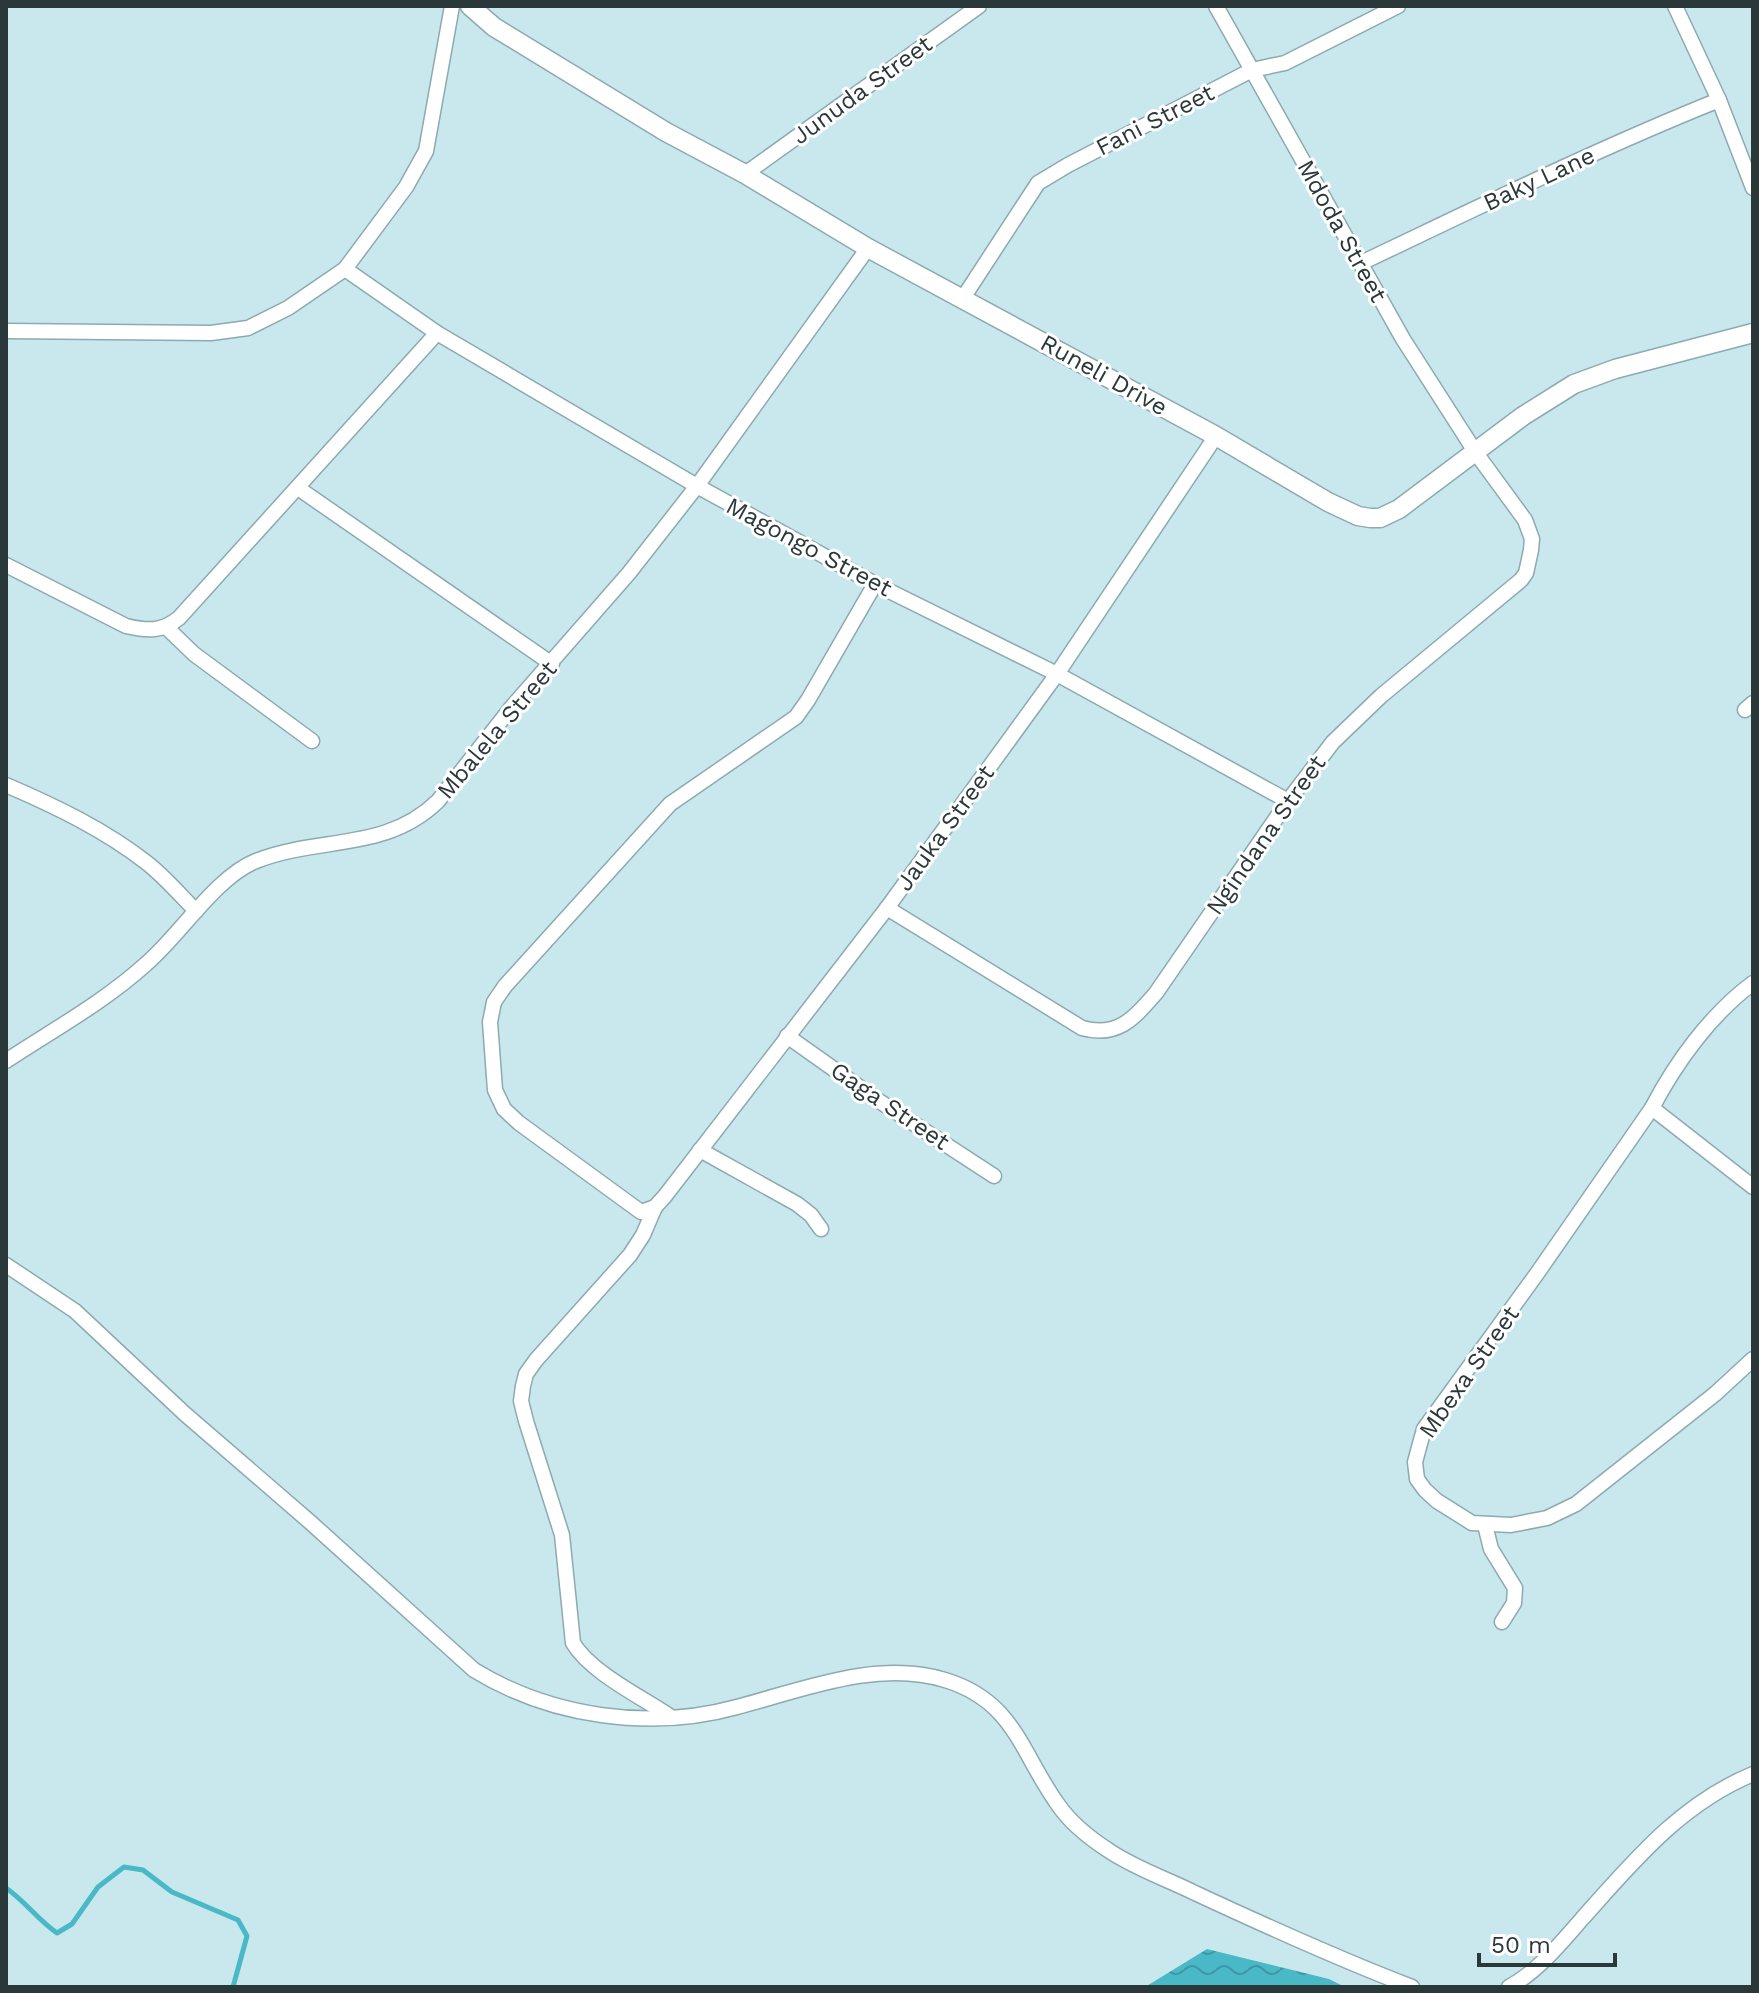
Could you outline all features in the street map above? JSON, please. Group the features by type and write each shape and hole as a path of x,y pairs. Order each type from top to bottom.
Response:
{"street":[{"path":"6,331 211,333 248,328 288,308 345,269 406,187 426,151 452,6"},
{"name":"Runeli Drive","path":"470,6 494,27 666,132 745,174 868,248 1358,516 1380,518 1399,509 1523,416 1574,384 1615,369 1753,333"},
{"name":"Junuda Street","path":"745,174 979,6"},
{"name":"Mdoda Street","path":"1216,6 1403,339 1476,453"},
{"name":"Fani Street","path":"963,298 1038,183 1252,70 1285,63 1398,6"},
{"path":"1675,6 1719,100 1753,188"},
{"name":"Baky Lane","path":"1361,263 1523,186 1719,100"},
{"name":"Mbalela Street","path":"6,1061 118,987 166,946 196,911 242,868 254,861 383,834 424,814 438,801 511,708 607,601 697,486 868,248"},
{"name":"Magongo Street","path":"345,269 437,333 697,486 875,584 1057,674 1288,801"},
{"path":"6,565 126,626 142,630 167,628 437,333"},
{"name":"Jauka Street","path":"671,1717 595,1666 580,1654 573,1643 562,1535 521,1401 526,1374 630,1255 655,1207 887,908 1057,674 1216,436"},
{"name":"Ngindana Street","path":"887,908 1082,1028 1102,1031 1133,1019 1156,993 1323,754 1355,720 1526,573 1531,550 1529,530 1476,453"},
{"path":"298,488 552,664"},
{"path":"655,1207 641,1212 634,1209 504,1109 495,1090 489,1035 494,1002 505,986 670,804 796,717 875,584"},
{"path":"167,628 194,654 312,741"},
{"path":"6,785 86,824 127,849 159,874 196,911"},
{"name":"Mbexa Street","path":"1485,1525 1472,1523 1425,1490 1417,1479 1415,1462 1424,1429 1536,1275 1652,1108 1665,1083 1714,1019 1753,983"},
{"name":"Gaga Street","path":"787,1036 994,1176"},
{"path":"1652,1108 1753,1187"},
{"path":"700,1150 797,1204 811,1215 821,1229"},
{"path":"6,1265 75,1311 185,1414 474,1670 518,1693 582,1713 671,1717 735,1708 865,1674 930,1676 946,1680 996,1707 1020,1738 1059,1806 1108,1851 1253,1920 1412,1987"},
{"path":"1502,1622 1514,1603 1515,1588 1491,1549 1485,1525 1511,1525 1547,1518 1576,1504 1715,1394 1753,1359"},
{"path":"1509,1987 1556,1948 1666,1828 1693,1808 1753,1774"}],"water":[{"path":"1207,1949 1329,1979 1345,1987 1145,1987"}],"waterway":[{"path":"6,1888 57,1933 72,1924 98,1887 124,1867 143,1870 172,1892 238,1920 247,1936 233,1987"}]}
